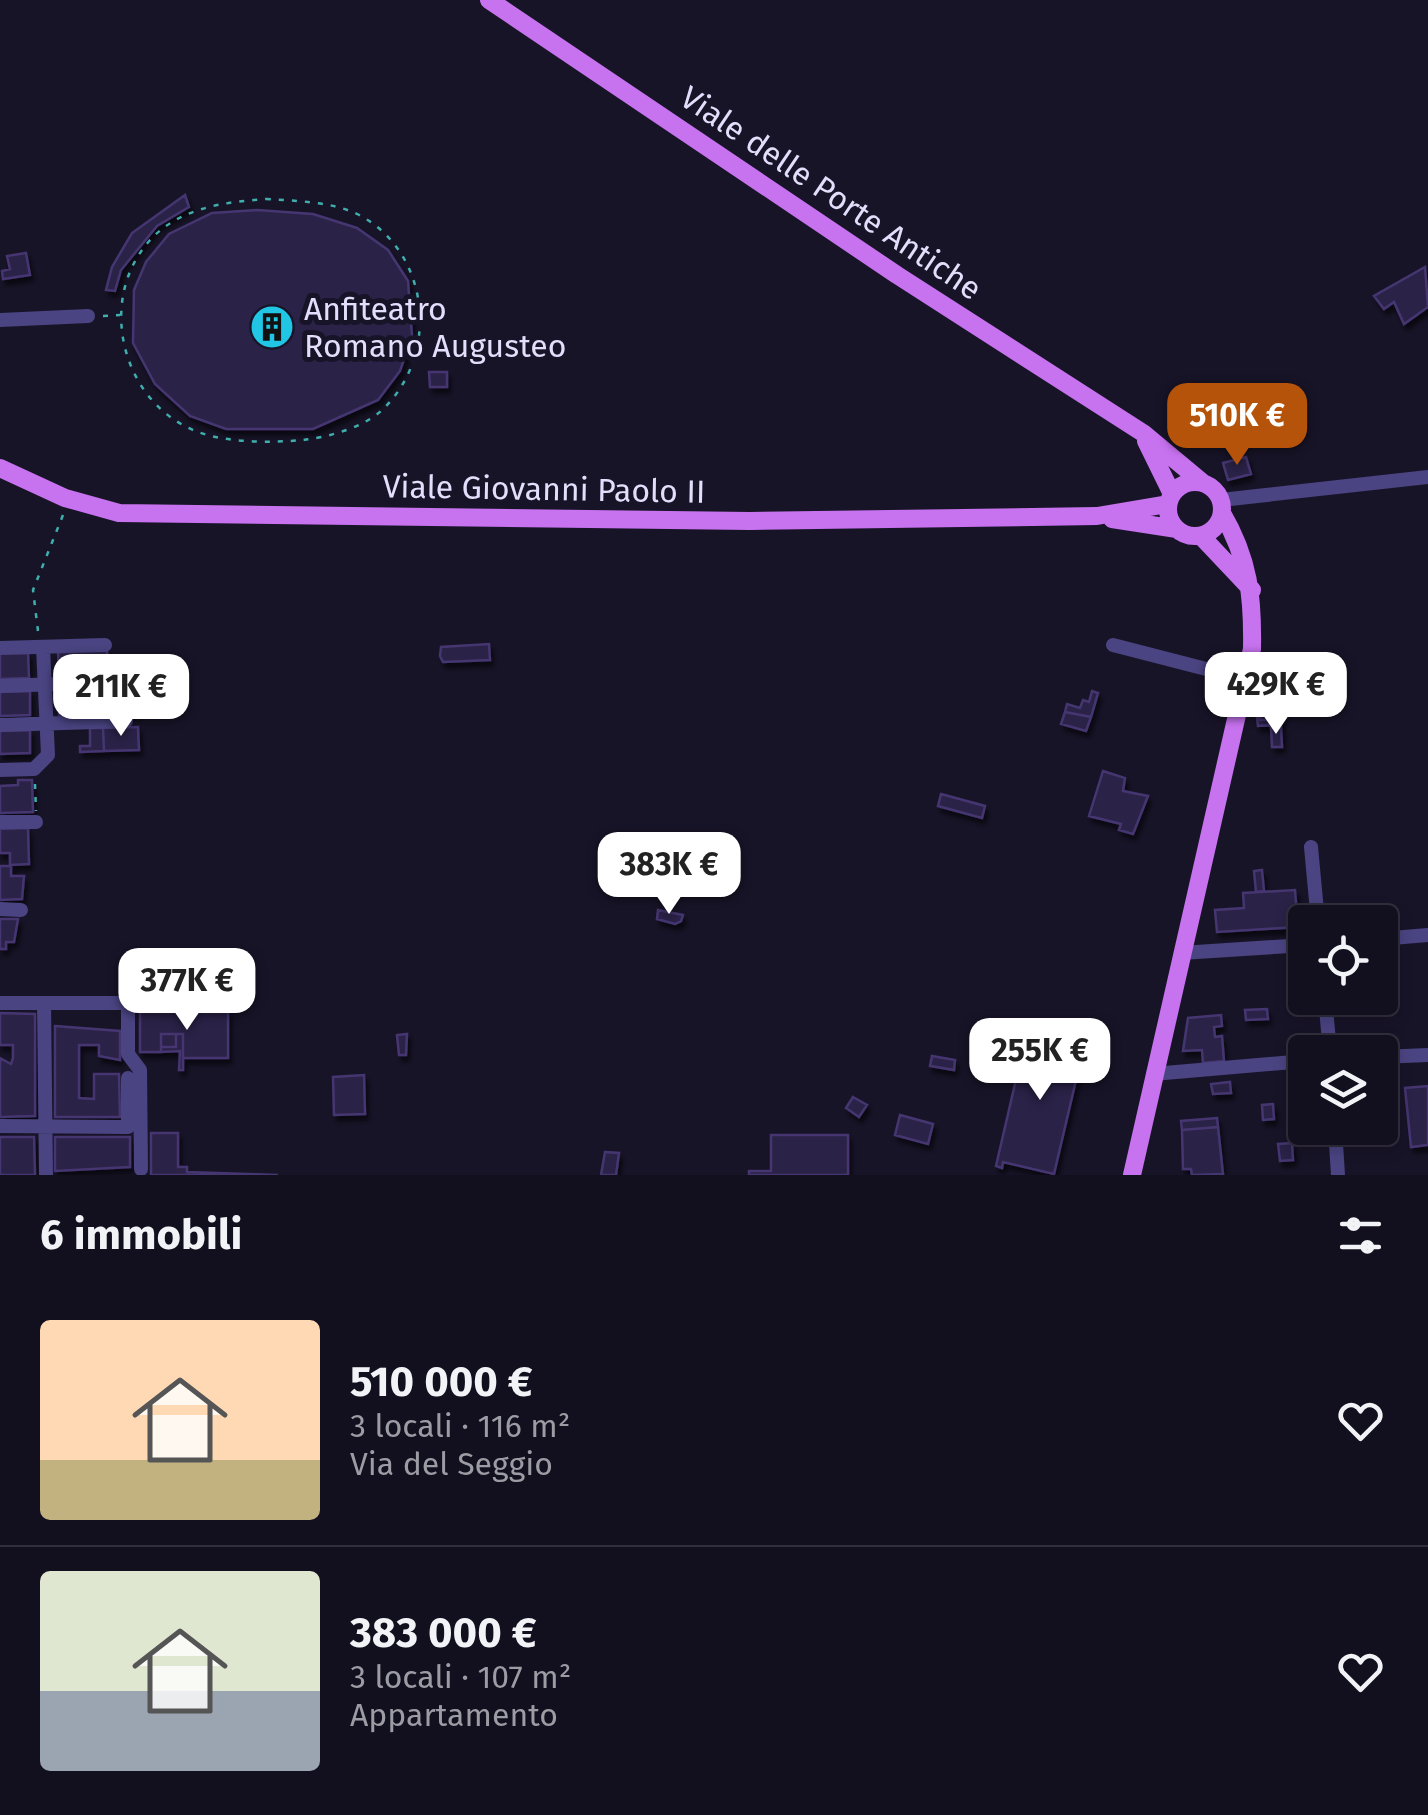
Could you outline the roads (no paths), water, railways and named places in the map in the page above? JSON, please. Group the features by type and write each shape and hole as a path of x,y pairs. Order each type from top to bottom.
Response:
{"main road":[{"name":"Viale delle Porte Antiche","path":"488,0 1143,434 1204,483"},
{"path":"1143,434 1170,499 1176,529"},
{"name":"Viale Giovanni Paolo II","path":"0,468 70,500 119,513 731,521 1097,516"},
{"path":"1097,516 1170,499 1184,484 1204,483 1222,507 1242,547 1253,590 1252,650 1132,1175"},
{"path":"1200,536 1216,526 1222,507"},
{"path":"1097,516 1200,536 1253,590"}],"street":[{"path":"0,320 88,316"},
{"path":"1222,507 1428,477"},
{"path":"0,648 105,644"},
{"path":"1114,645 1245,680"},
{"path":"0,770 34,768 48,755 42,646"},
{"path":"0,686 117,682"},
{"path":"0,725 126,721"},
{"path":"0,822 36,822"},
{"path":"1311,847 1316,905"},
{"path":"0,910 20,910"},
{"path":"1398,938 1428,935"},
{"path":"1181,953 1288,945"},
{"path":"0,1004 224,1003"},
{"path":"44,1004 46,1175"},
{"path":"128,1004 128,1054 140,1070 141,1169"},
{"path":"1398,1056 1428,1055"},
{"path":"1153,1074 1288,1062"},
{"path":"0,1126 128,1127 128,1078"},
{"path":"1336,1145 1338,1175"}],"place":[{"name":"Anfiteatro Romano Augusteo","path":"272,327"}]}
